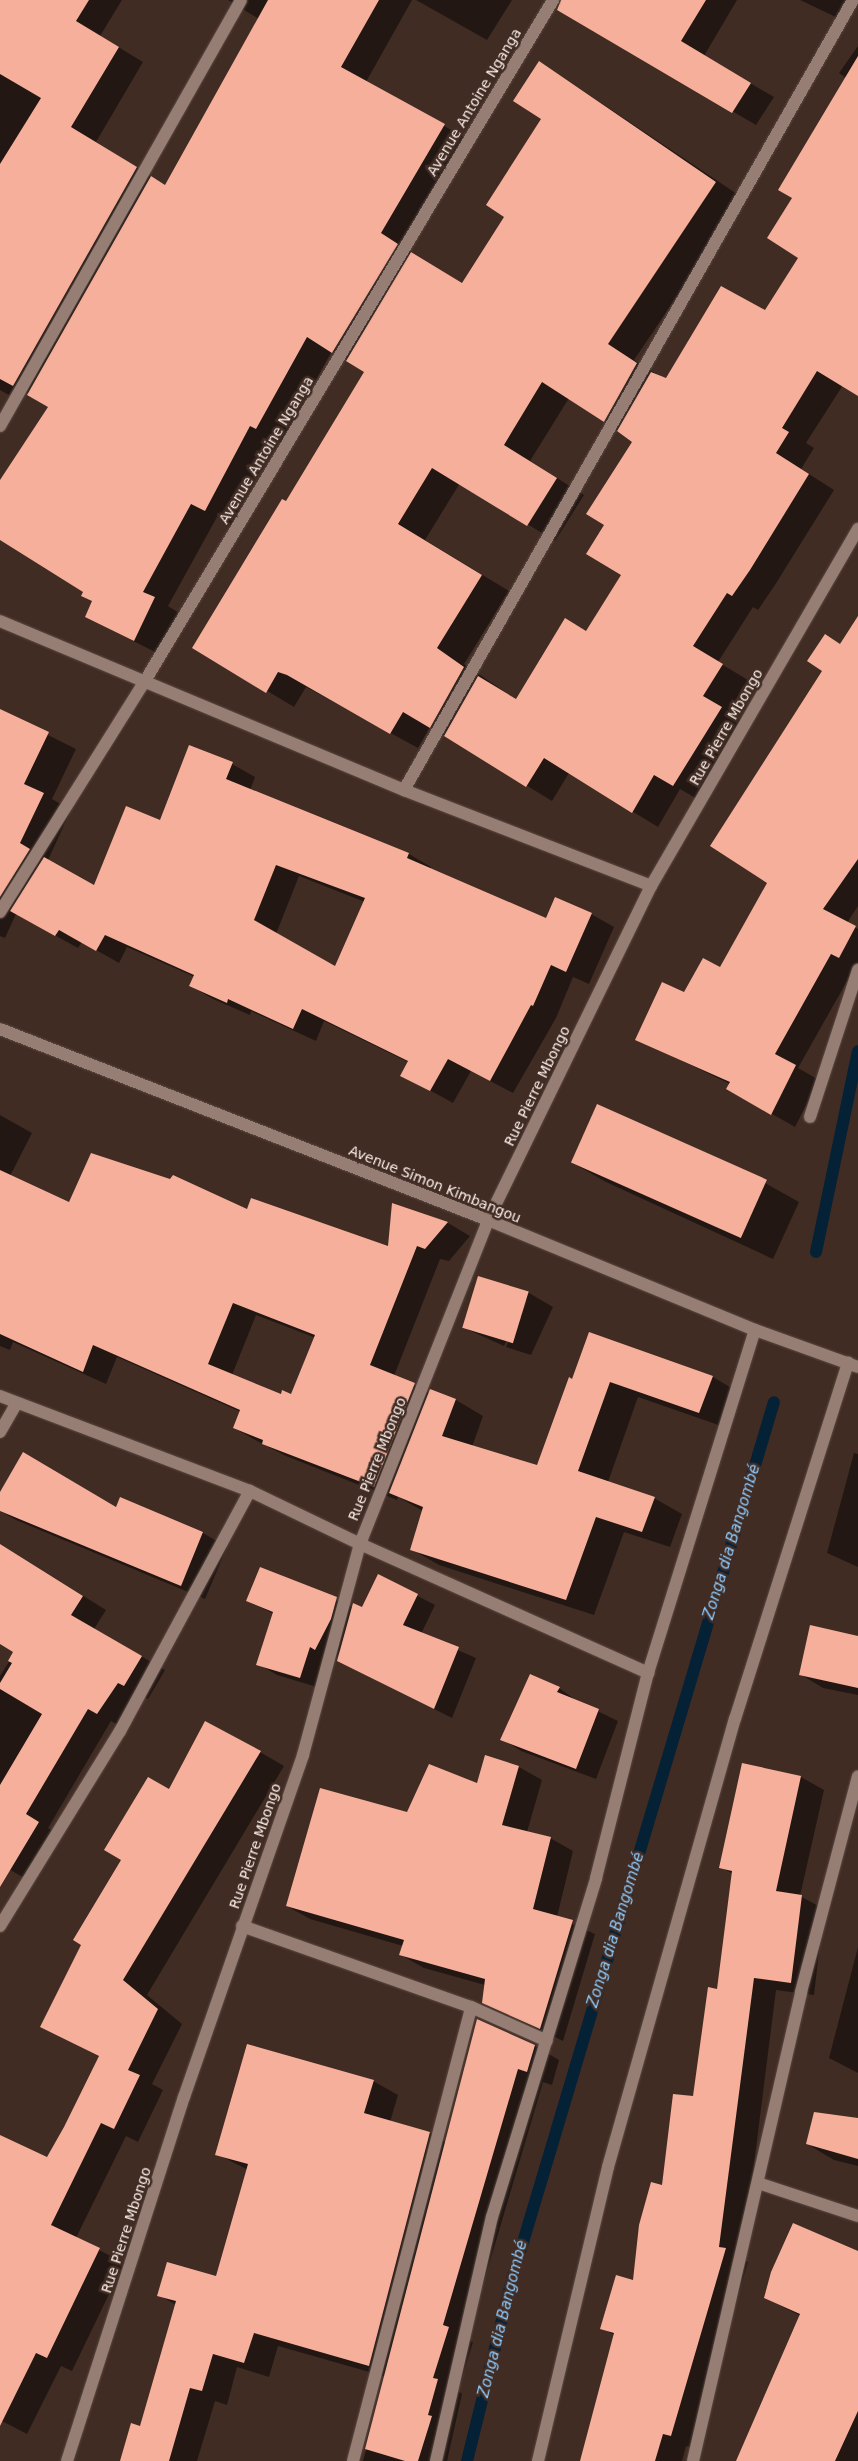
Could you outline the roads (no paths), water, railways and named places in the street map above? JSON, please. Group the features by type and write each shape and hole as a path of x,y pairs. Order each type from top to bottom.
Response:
{"street":[{"path":"0,426 241,0"},
{"name":"Avenue Antoine Nganga","path":"0,912 145,681 553,0"},
{"path":"404,790 853,0"},
{"name":"Rue Pierre Mbongo","path":"67,2461 242,1926 303,1755 360,1544 488,1220 651,886 858,529"},
{"path":"0,621 404,790 651,886"},
{"path":"810,1117 858,970"},
{"name":"Avenue Simon Kimbangou","path":"0,1029 488,1220 755,1330 853,1365"},
{"path":"436,2461 492,2217 596,1878 648,1673 755,1330"},
{"path":"538,2461 611,2157 735,1718 853,1365"},
{"path":"0,1396 16,1404 250,1491 360,1544 648,1673"},
{"path":"0,1432 16,1404"},
{"path":"0,1926 120,1731 250,1491"},
{"path":"693,2461 801,1992 858,1776"},
{"path":"242,1926 471,2007 547,2041"},
{"path":"353,2461 471,2007"},
{"path":"758,2183 858,2216"}],"waterway":[{"name":"Zonga dia Bangombé","path":"816,1252 858,1051"},
{"name":"Zonga dia Bangombé","path":"467,2461 512,2279 774,1402"}]}
